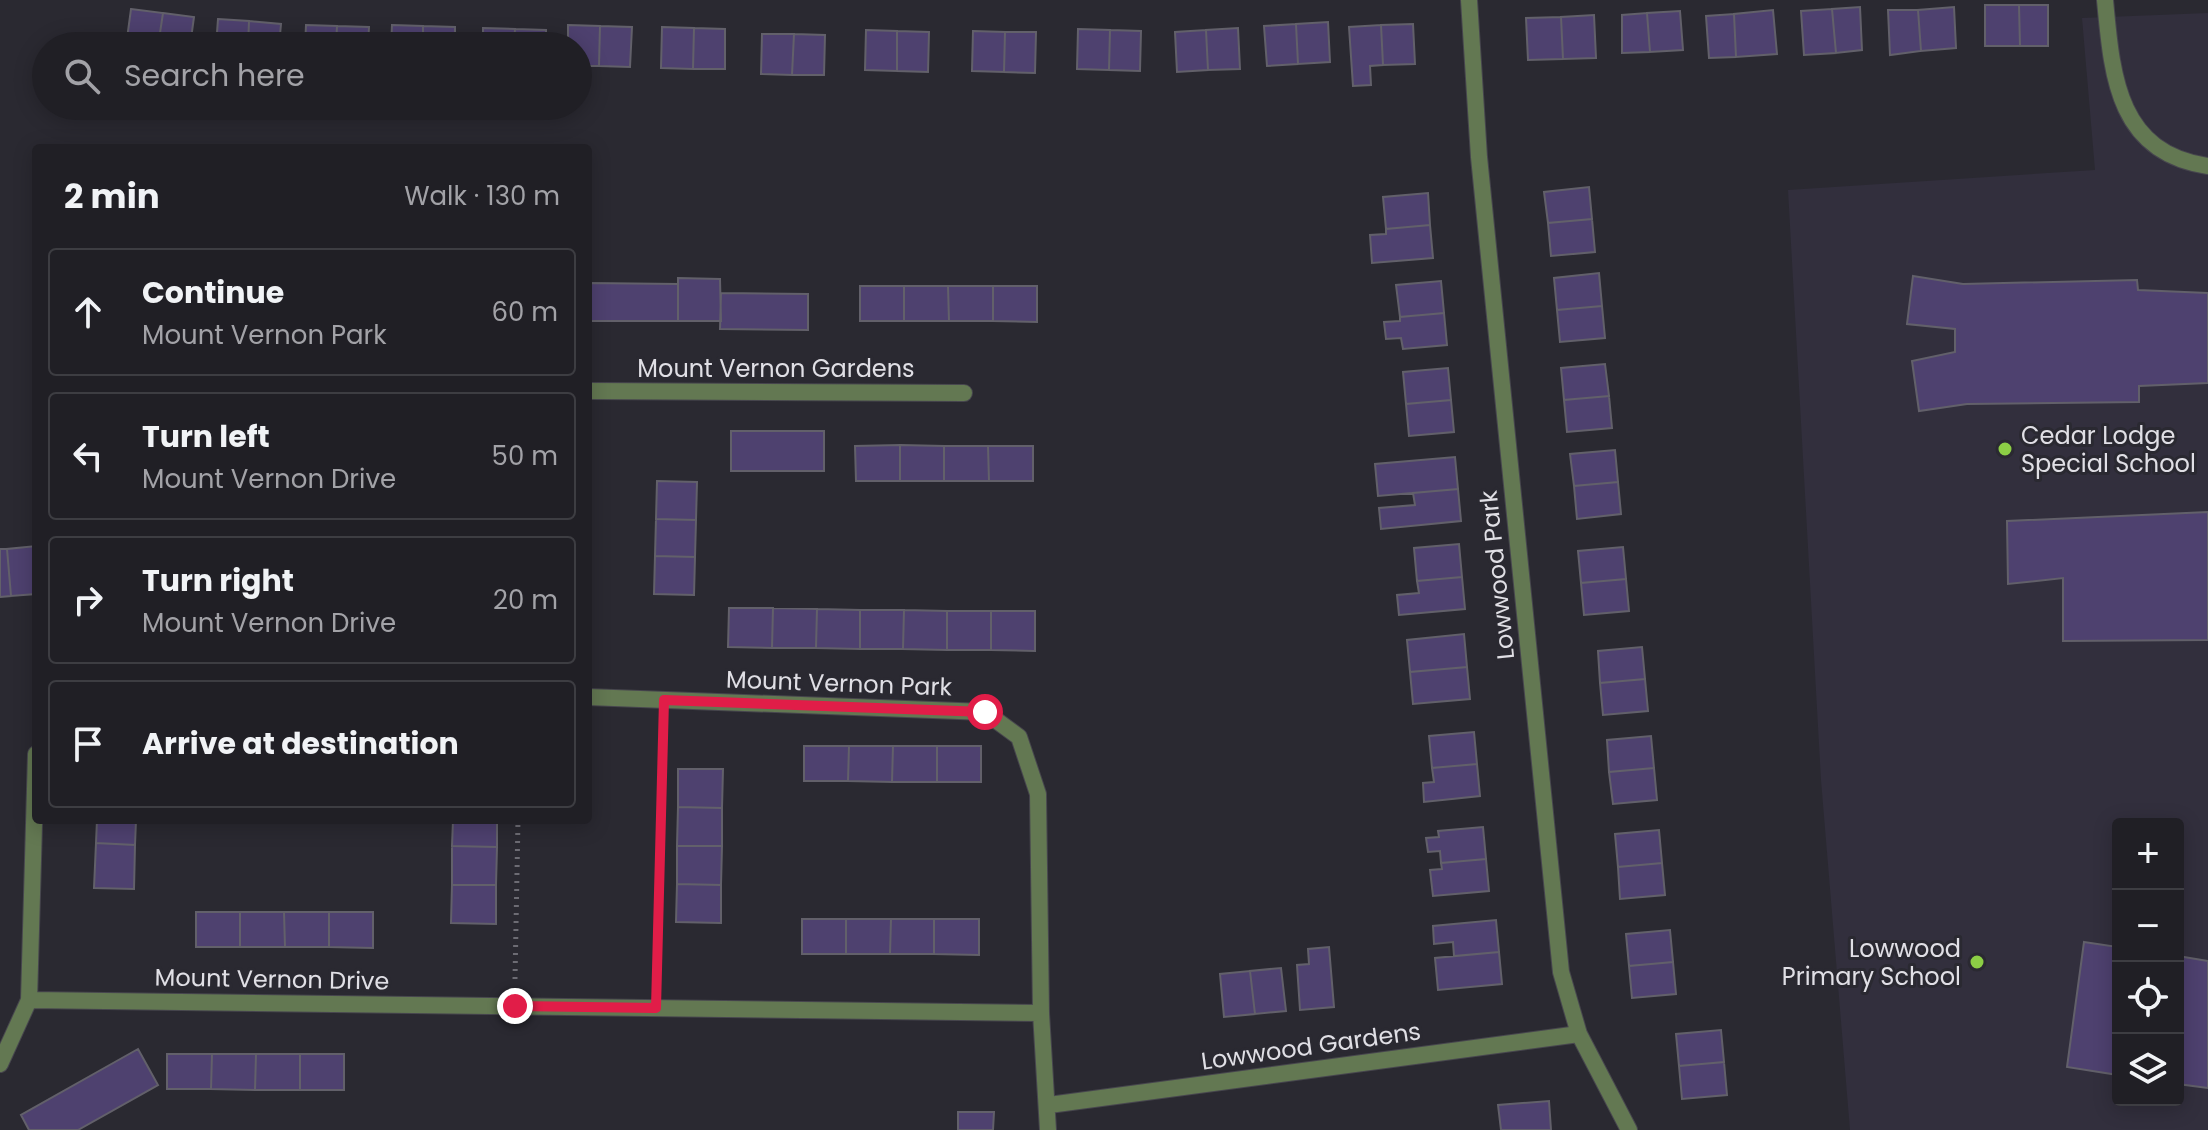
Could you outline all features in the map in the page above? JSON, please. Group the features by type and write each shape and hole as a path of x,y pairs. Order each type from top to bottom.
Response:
{"street":[{"name":"Lowwood Park","path":"1469,0 1479,157 1561,972 1579,1034 1629,1130"},
{"path":"2105,0 2107,45 2115,81 2129,118 2151,143 2182,162 2208,166"},
{"name":"Mount Vernon Gardens","path":"592,391 964,393"},
{"name":"Mount Vernon Park","path":"592,697 985,712 1019,737 1038,794 1041,1013 1049,1105 1048,1130"},
{"path":"0,1064 29,1000 34,824"},
{"name":"Mount Vernon Drive","path":"29,1000 1041,1013"},
{"name":"Lowwood Gardens","path":"1049,1105 1579,1034"}],"path":[{"path":"656,1008 664,700"},
{"path":"515,1006 518,824"}],"shaded area":[{"name":"Cedar Lodge Special School","path":"2208,13 2208,1130 1850,1130 1821,780 1788,190 2095,170 2082,18"}],"building":[{"path":"1985,5 2019,5 2020,46 1985,46"},
{"path":"2019,5 2048,5 2048,46 2020,46"},
{"path":"1860,7 1862,50 1836,53 1832,9"},
{"path":"1954,7 1956,48 1921,51 1918,10"},
{"path":"131,9 163,13 160,32 128,32"},
{"path":"1832,9 1836,53 1804,55 1801,11"},
{"path":"1773,10 1777,54 1736,57 1734,14"},
{"path":"1888,10 1918,10 1921,51 1890,55"},
{"path":"1680,11 1683,50 1650,52 1647,13"},
{"path":"163,13 194,17 192,32 160,32"},
{"path":"1647,13 1650,52 1622,53 1622,15"},
{"path":"1734,14 1736,57 1709,58 1706,16"},
{"path":"1594,15 1596,58 1563,59 1561,17"},
{"path":"1561,17 1563,59 1528,60 1526,18"},
{"path":"218,19 249,21 249,32 217,32"},
{"path":"249,21 281,24 280,32 249,32"},
{"path":"1328,22 1330,62 1298,64 1296,24"},
{"path":"1296,24 1298,64 1267,66 1264,26"},
{"path":"1413,24 1415,64 1383,65 1381,25"},
{"path":"306,25 337,26 337,32 306,32"},
{"path":"392,25 423,26 423,32 392,32"},
{"path":"568,25 600,26 599,66 592,66 592,32 568,32"},
{"path":"1381,25 1383,65 1370,66 1371,85 1353,86 1349,27"},
{"path":"337,26 369,27 369,32 337,32"},
{"path":"423,26 455,27 455,32 423,32"},
{"path":"600,26 632,27 630,67 599,66"},
{"path":"662,27 694,28 693,69 661,68"},
{"path":"483,28 515,29 515,32 483,32"},
{"path":"694,28 725,29 725,69 693,69"},
{"path":"1238,28 1240,69 1208,70 1206,30"},
{"path":"515,29 546,30 546,32 515,32"},
{"path":"1078,29 1110,30 1109,70 1077,69"},
{"path":"866,30 897,31 897,71 865,70"},
{"path":"1110,30 1141,31 1140,71 1109,70"},
{"path":"1206,30 1208,70 1177,72 1175,32"},
{"path":"897,31 929,32 928,72 897,71"},
{"path":"973,31 1005,32 1004,72 972,71"},
{"path":"1005,32 1036,32 1035,73 1004,72"},
{"path":"762,34 794,34 792,75 761,74"},
{"path":"794,34 825,35 824,75 792,75"},
{"path":"1589,187 1592,219 1548,223 1544,192"},
{"path":"1428,193 1430,225 1386,229 1383,197"},
{"path":"1592,219 1595,252 1551,256 1548,223"},
{"path":"1430,225 1433,258 1372,263 1370,235 1386,234 1386,229"},
{"path":"1599,273 1602,306 1557,310 1554,278"},
{"path":"1913,276 1963,284 2137,280 2138,290 2208,293 2208,383 2139,386 2139,402 1967,404 1919,411 1912,361 1955,352 1955,329 1907,324"},
{"path":"678,278 720,279 721,321 678,321"},
{"path":"1441,281 1444,313 1400,317 1396,285"},
{"path":"592,283 678,284 678,321 592,321"},
{"path":"860,286 904,286 904,321 860,321"},
{"path":"904,286 948,286 949,321 904,321"},
{"path":"948,286 993,286 993,321 949,321"},
{"path":"993,286 1037,286 1037,322 993,321"},
{"path":"721,293 808,294 808,330 720,329"},
{"path":"1602,306 1605,338 1560,342 1557,310"},
{"path":"1444,313 1447,345 1403,349 1401,338 1386,339 1384,322 1400,321 1400,317"},
{"path":"1605,364 1609,396 1564,400 1561,368"},
{"path":"1448,368 1451,400 1406,404 1403,372"},
{"path":"1609,396 1612,428 1567,432 1564,400"},
{"path":"1451,400 1454,432 1409,436 1406,404"},
{"path":"731,431 824,431 824,471 731,471"},
{"path":"900,445 900,481 856,481 855,446"},
{"path":"900,445 944,446 944,481 900,481"},
{"path":"944,446 988,446 989,481 944,481"},
{"path":"988,446 1033,446 1033,481 989,481"},
{"path":"1615,450 1618,482 1574,486 1570,454"},
{"path":"1455,457 1458,489 1378,496 1375,464"},
{"path":"657,481 697,482 696,520 656,519"},
{"path":"1618,482 1621,514 1577,519 1574,486"},
{"path":"1458,489 1461,521 1381,529 1379,508 1415,505 1413,493"},
{"path":"2208,512 2208,640 2063,641 2063,578 2008,584 2007,521"},
{"path":"656,519 696,520 695,557 655,556"},
{"path":"1459,544 1462,577 1417,581 1414,548"},
{"path":"32,546 32,594 11,596 7,549"},
{"path":"1623,547 1626,579 1581,583 1578,551"},
{"path":"0,549 7,549 11,596 0,597"},
{"path":"655,556 695,557 694,595 654,594"},
{"path":"1462,577 1465,609 1399,615 1397,595 1419,593 1417,581"},
{"path":"1626,579 1629,611 1584,615 1581,583"},
{"path":"729,608 773,608 772,648 728,647"},
{"path":"773,608 817,609 816,648 772,648"},
{"path":"817,609 860,610 860,649 816,648"},
{"path":"860,610 904,610 903,649 860,649"},
{"path":"904,610 947,611 947,650 903,649"},
{"path":"947,611 991,611 991,650 947,650"},
{"path":"991,611 1035,611 1035,651 991,650"},
{"path":"1464,634 1467,667 1410,672 1407,640"},
{"path":"1642,647 1645,679 1600,683 1598,651"},
{"path":"1467,667 1470,699 1413,704 1410,672"},
{"path":"1645,679 1648,711 1603,715 1600,683"},
{"path":"1474,732 1477,764 1432,768 1429,736"},
{"path":"1651,736 1654,768 1609,772 1607,740"},
{"path":"804,746 849,746 848,781 804,781"},
{"path":"849,746 893,746 892,782 848,781"},
{"path":"893,746 937,746 937,782 892,782"},
{"path":"937,746 981,746 981,782 937,782"},
{"path":"1477,764 1480,796 1424,802 1423,783 1434,782 1432,768"},
{"path":"1654,768 1657,800 1613,804 1609,772"},
{"path":"678,769 723,769 722,808 678,807"},
{"path":"678,807 722,808 722,846 677,846"},
{"path":"97,824 136,824 135,845 96,843"},
{"path":"453,824 497,824 497,847 452,846"},
{"path":"1483,827 1486,859 1441,863 1440,851 1428,852 1426,838 1439,837 1438,831"},
{"path":"1659,830 1662,863 1618,867 1615,834"},
{"path":"96,843 135,845 134,889 94,888"},
{"path":"452,846 497,847 496,885 452,885"},
{"path":"677,846 722,846 721,885 677,884"},
{"path":"1486,859 1489,891 1433,896 1430,870 1442,869 1441,863"},
{"path":"1662,863 1665,895 1620,899 1618,867"},
{"path":"677,884 721,885 721,923 676,922"},
{"path":"452,885 496,885 496,924 451,923"},
{"path":"196,912 240,912 240,947 196,947"},
{"path":"240,912 284,912 285,947 240,947"},
{"path":"284,912 329,912 329,947 285,947"},
{"path":"329,912 373,912 373,948 329,947"},
{"path":"802,919 846,919 846,954 802,954"},
{"path":"846,919 891,919 890,954 846,954"},
{"path":"891,919 934,919 934,954 890,954"},
{"path":"934,919 979,919 979,955 934,954"},
{"path":"1496,920 1499,952 1454,956 1453,942 1434,944 1433,926"},
{"path":"1670,930 1673,962 1629,966 1626,934"},
{"path":"2084,942 2112,946 2112,1074 2067,1067"},
{"path":"1329,947 1334,1007 1300,1010 1297,965 1309,964 1308,949"},
{"path":"1499,952 1502,984 1438,990 1435,958"},
{"path":"2184,957 2208,961 2208,1088 2184,1085"},
{"path":"1673,962 1676,994 1632,998 1629,966"},
{"path":"1281,968 1286,1011 1255,1014 1250,971"},
{"path":"1250,971 1255,1014 1224,1017 1220,974"},
{"path":"1721,1030 1724,1062 1679,1066 1676,1034"},
{"path":"138,1049 158,1085 78,1130 29,1130 21,1115"},
{"path":"167,1054 212,1054 211,1089 167,1089"},
{"path":"212,1054 256,1054 255,1090 211,1089"},
{"path":"256,1054 300,1054 300,1090 255,1090"},
{"path":"300,1054 344,1054 344,1090 300,1090"},
{"path":"1724,1062 1727,1095 1682,1099 1679,1066"},
{"path":"1549,1101 1551,1130 1501,1130 1498,1105"},
{"path":"958,1112 994,1112 993,1130 958,1130"}],"place":[{"name":"Cedar Lodge Special School","path":"2005,449"},
{"name":"Lowwood Primary School","path":"1977,962"}],"route":[{"path":"515,1006 656,1008 664,700 985,712"}]}
